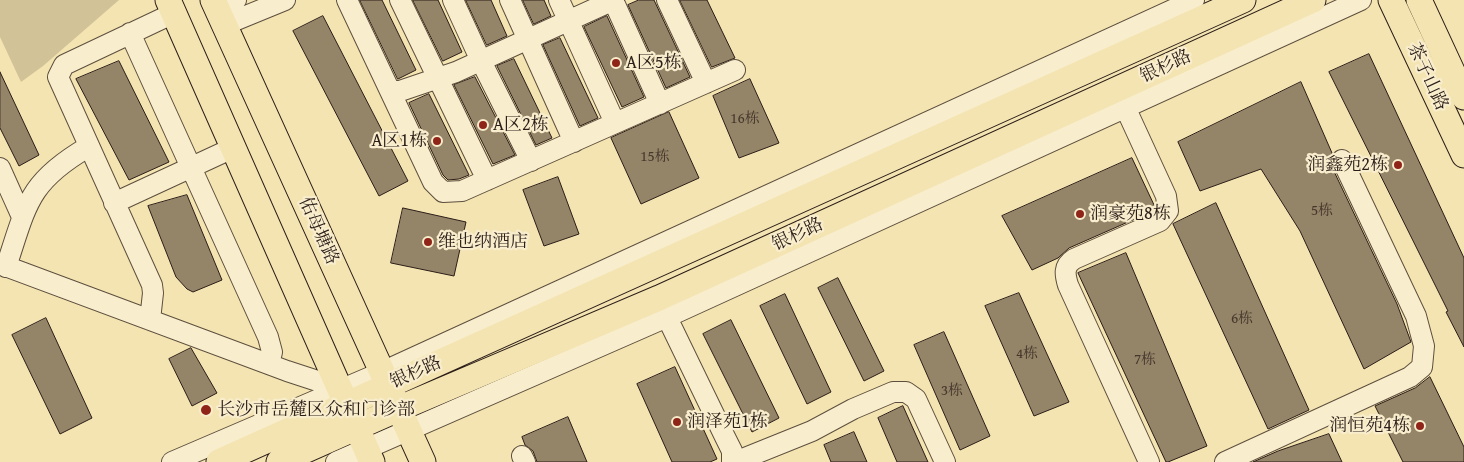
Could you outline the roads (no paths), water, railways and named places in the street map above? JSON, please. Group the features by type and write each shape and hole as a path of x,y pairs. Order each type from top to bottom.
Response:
{"main road":[{"name":"银杉路","path":"279,462 354,420 385,379 1243,0"},
{"name":"银杉路","path":"219,462 354,420 403,419 663,308 1121,99 1313,0"},
{"name":"茶子山路","path":"1391,0 1464,155"},
{"name":"茶子山路","path":"1419,0 1464,97"},
{"path":"171,6 354,420"},
{"name":"佑母塘路","path":"222,8 423,462"}],"street":[{"path":"222,8 285,0"},
{"path":"347,0 437,187 443,192 455,193 487,180 735,70"},
{"path":"400,0 487,180"},
{"path":"453,0 531,161"},
{"path":"510,0 574,142"},
{"path":"559,0 616,124"},
{"path":"390,92 400,91 438,79 613,0 660,104"},
{"path":"667,0 706,83"},
{"name":"银杉路","path":"385,379 1194,0"},
{"name":"银杉路","path":"1121,99 1361,0"},
{"path":"150,320 152,285 60,86 58,77 59,71 64,65 130,34 171,6"},
{"path":"130,34 268,337 272,352 269,364"},
{"path":"1121,99 1166,196 1168,211 1160,221 1074,259 1069,262 1065,272 1068,286 1149,462"},
{"path":"88,147 42,181 31,196 3,266 269,364 354,420"},
{"path":"114,203 234,148"},
{"path":"1225,462 1410,377 1422,367 1424,346 1416,316 1342,160"},
{"path":"0,168 22,217"},
{"path":"663,308 726,437 734,462 812,431 869,402 900,391 912,395 916,400 946,462"},
{"name":"银杉路","path":"172,462 354,420"},
{"name":"银杉路","path":"336,462 354,420"}],"place":[{"name":"A区5栋","path":"616,63"},
{"name":"A区2栋","path":"483,125"},
{"name":"A区1栋","path":"437,141"},
{"name":"润鑫苑2栋","path":"1398,165"},
{"name":"润豪苑8栋","path":"1080,214"},
{"name":"维也纳酒店","path":"428,242"},
{"name":"长沙市岳麓区众和门诊部","path":"206,410"},
{"name":"润泽苑1栋","path":"677,422"},
{"name":"润恒苑4栋","path":"1420,426"}]}
